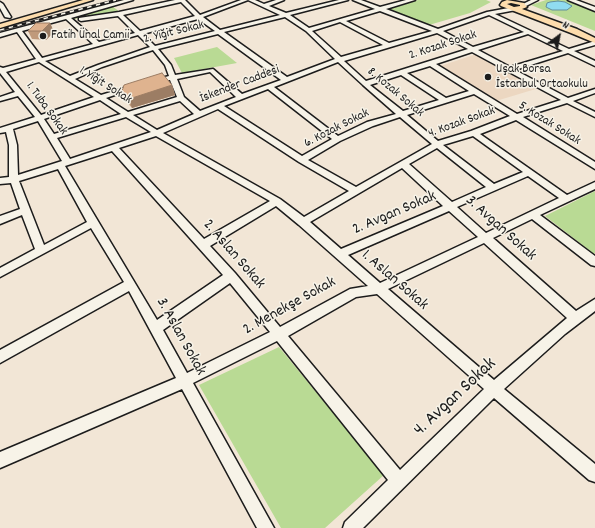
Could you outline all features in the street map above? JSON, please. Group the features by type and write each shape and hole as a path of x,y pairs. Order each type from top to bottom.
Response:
{"main road":[{"path":"0,19 78,0"},
{"path":"0,26 90,0"},
{"path":"508,3 521,9 524,4 595,33"},
{"path":"508,3 574,31 595,42"}],"street":[{"path":"0,35 69,19 130,0"},
{"path":"69,19 119,14 182,0 199,17 286,80"},
{"path":"0,70 41,61 199,17 246,0"},
{"name":"8. Kozak Sokak","path":"251,0 286,15 308,30 365,84 493,188"},
{"path":"265,5 281,0"},
{"name":"2. Yiğit Sokak","path":"70,79 100,66 154,48 345,0"},
{"path":"356,0 438,31 595,115"},
{"path":"308,30 412,0"},
{"path":"524,4 535,0"},
{"path":"571,0 595,8"},
{"path":"489,13 508,3"},
{"path":"489,13 491,10 508,3"},
{"path":"0,4 8,17"},
{"path":"588,6 595,5"},
{"path":"489,13 595,64"},
{"name":"İskender Caddesi","path":"0,181 14,180 114,148 157,133 198,114 339,60 438,31 489,13"},
{"path":"119,14 154,48 168,65 174,76 181,98 198,114"},
{"path":"69,19 98,45"},
{"path":"342,20 390,46"},
{"path":"18,30 41,61"},
{"name":"2. Kozak Sokak","path":"365,84 528,32"},
{"path":"510,69 595,42"},
{"name":"1. Yiğit Sokak","path":"41,61 157,133"},
{"name":"5. Kozak Sokak","path":"430,63 595,166"},
{"name":"1. Tuba Sokak","path":"0,70 21,93 40,118 52,137 64,164"},
{"path":"41,251 14,180 13,145 4,129 144,83 211,70 240,98"},
{"path":"402,72 444,101"},
{"path":"270,87 337,140"},
{"name":"6. Kozak Sokak","path":"302,160 337,140 370,124 476,91"},
{"name":"4. Kozak Sokak","path":"304,222 437,144 474,133 516,117 595,91"},
{"path":"0,99 21,93"},
{"path":"52,137 181,98"},
{"path":"218,106 302,160 355,191"},
{"name":"1. Aslan Sokak","path":"157,133 277,201 304,222 494,389 595,474"},
{"path":"474,133 565,198"},
{"name":"2. Aslan Sokak","path":"114,148 231,276 398,481"},
{"name":"3. Aslan Sokak","path":"64,164 93,223 131,284 156,328 266,528"},
{"name":"3. Avgan Sokak","path":"403,164 575,318"},
{"name":"2. Avgan Sokak","path":"340,254 528,173"},
{"name":"2. Menekşe Sokak","path":"0,460 184,381 279,334 354,292 378,288 595,185"},
{"path":"203,245 277,201"},
{"path":"0,220 26,210"},
{"path":"532,214 595,262"},
{"path":"0,273 93,223"},
{"path":"156,328 231,276"},
{"path":"0,357 131,284"},
{"name":"4. Avgan Sokak","path":"351,528 494,389 575,318 595,304"}],"shaded area":[{"name":"Uşak Borsa İstanbul Ortaokulu","path":"477,54 539,88 496,101 440,66"}],"green space":[{"path":"418,0 486,0 491,2 470,13 429,25 387,10"},
{"path":"546,0 569,0 595,9 595,31 531,5"},
{"path":"112,6 120,12 74,19 72,18"},
{"path":"217,47 237,63 182,73 174,58"},
{"path":"595,191 595,253 594,254 545,216"},
{"path":"279,347 384,475 325,528 281,528 199,385"}],"water":[{"path":"558,1 565,2 572,6 567,10 552,10 546,7 547,3"}],"building":[{"path":"36,23 50,23 42,31 28,31"},
{"path":"162,73 172,85 129,99 122,91 124,85"}],"railway":[{"path":"0,30 116,0"}],"place":[{"name":"Fatih Ünal Camii","path":"43,36"},
{"name":"Uşak Borsa İstanbul Ortaokulu","path":"488,77"}]}
